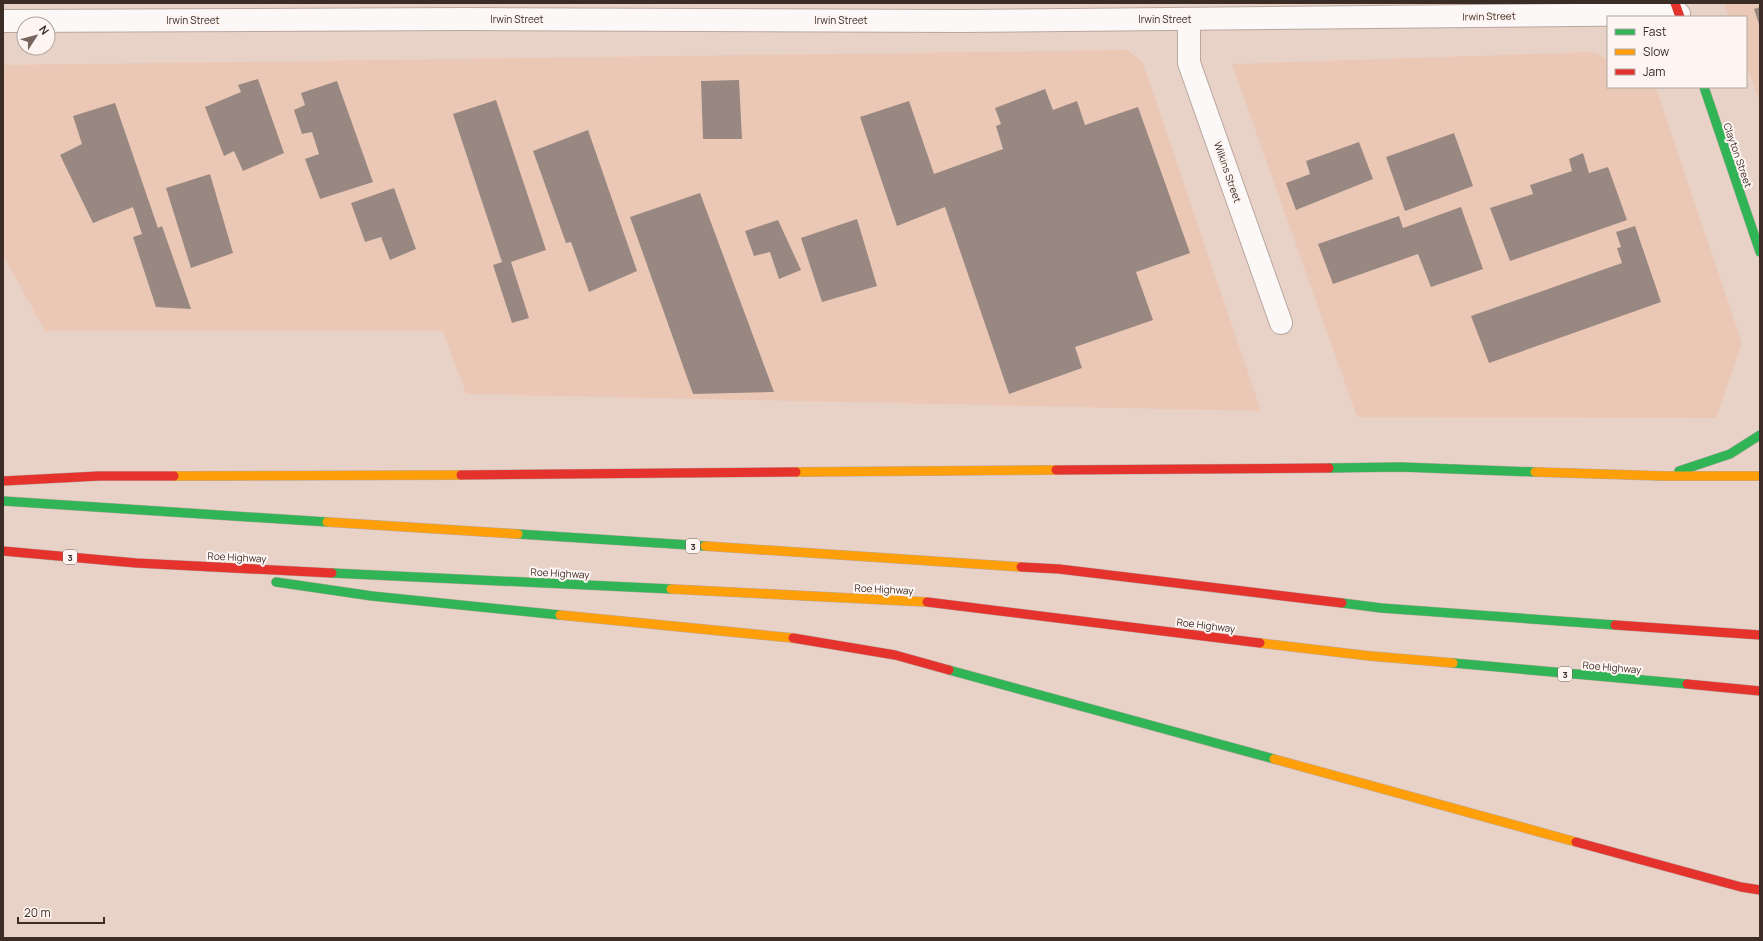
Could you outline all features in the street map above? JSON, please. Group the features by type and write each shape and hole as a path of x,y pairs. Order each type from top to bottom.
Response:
{"main road":[{"name":"Clayton Street","path":"1704,88 1760,252"},
{"path":"1665,476 1730,454 1760,435"},
{"path":"3,481 99,476 393,476 1401,467 1665,476 1760,476"},
{"name":"3","path":"3,501 1059,569 1381,608 1760,634"},
{"name":"Roe Highway","path":"3,551 136,563 927,602 1370,656 1760,691"},
{"path":"136,563 246,578"},
{"path":"270,581 372,596 792,638 895,655 1741,887 1760,890"}],"street":[{"name":"Irwin Street","path":"3,21 465,11 961,12 1189,19 1678,11"},
{"name":"Wilkins Street","path":"1189,19 1189,63 1281,323"}],"shaded area":[{"path":"1724,3 1760,3 1760,103 1747,67 1747,16 1729,16"},
{"path":"1128,50 1143,63 1261,411 466,394 443,331 45,331 3,255 3,65"},
{"path":"1595,52 1607,59 1607,88 1656,88 1742,343 1716,418 1357,417 1232,64"}],"building":[{"path":"1760,7 1760,27 1754,9"},
{"path":"258,79 284,153 243,171 234,151 224,156 205,107 241,92 238,85"},
{"path":"739,80 742,139 703,139 701,81"},
{"path":"337,81 373,182 320,199 305,159 319,154 312,132 302,134 294,110 305,105 301,93"},
{"path":"1045,89 1053,110 1077,101 1085,125 1138,107 1190,253 1136,272 1153,320 1075,347 1082,368 1009,394 945,207 897,226 860,117 909,101 934,174 1003,149 996,126 1001,124 995,108"},
{"path":"496,100 546,250 511,262 529,318 512,323 493,265 502,262 453,114"},
{"path":"115,103 158,228 162,226 191,309 156,307 133,237 142,234 133,207 93,223 60,155 82,144 73,116"},
{"path":"588,130 637,271 589,292 571,242 566,243 533,151"},
{"path":"1454,133 1473,186 1405,211 1386,157"},
{"path":"1359,142 1373,179 1296,210 1286,183 1310,174 1306,161"},
{"path":"1583,153 1589,173 1608,167 1627,220 1510,261 1490,208 1533,194 1530,185 1572,171 1569,159"},
{"path":"210,174 233,253 191,268 166,188"},
{"path":"394,188 416,249 390,260 381,237 365,242 351,203"},
{"path":"700,193 774,392 693,394 630,217"},
{"path":"1461,207 1483,269 1431,287 1418,254 1333,284 1318,244 1399,216 1403,228"},
{"path":"857,219 877,286 822,302 801,238"},
{"path":"778,220 801,270 779,279 770,252 754,256 745,231"},
{"path":"1635,226 1661,302 1489,363 1471,316 1622,263 1617,248 1621,247 1616,232"}],"traffic: fast":[{"path":"1704,88 1760,252"},
{"path":"1679,471 1730,454 1760,435"},
{"path":"1329,468 1401,467 1535,472"},
{"path":"3,501 327,522"},
{"path":"518,534 705,546"},
{"path":"332,573 671,589"},
{"path":"276,582 372,596 560,615"},
{"path":"1342,603 1381,608 1615,625"},
{"path":"1453,663 1687,684"},
{"path":"949,670 1274,759"}],"traffic: slow":[{"path":"796,472 1056,470"},
{"path":"1535,472 1665,476 1760,476"},
{"path":"174,476 461,475"},
{"path":"327,522 518,534"},
{"path":"705,546 1021,567"},
{"path":"671,589 927,602"},
{"path":"560,615 793,638"},
{"path":"1260,643 1370,656 1453,663"},
{"path":"1274,759 1576,842"}],"traffic: jam":[{"path":"1675,3 1680,16"},
{"path":"1056,470 1329,468"},
{"path":"461,475 796,472"},
{"path":"3,481 99,476 174,476"},
{"path":"3,551 136,563 332,573"},
{"path":"1021,567 1059,569 1342,603"},
{"path":"927,602 1260,643"},
{"path":"1615,625 1760,635"},
{"path":"793,638 895,655 949,670"},
{"path":"1687,684 1760,691"},
{"path":"1576,842 1741,887 1760,890"}]}
